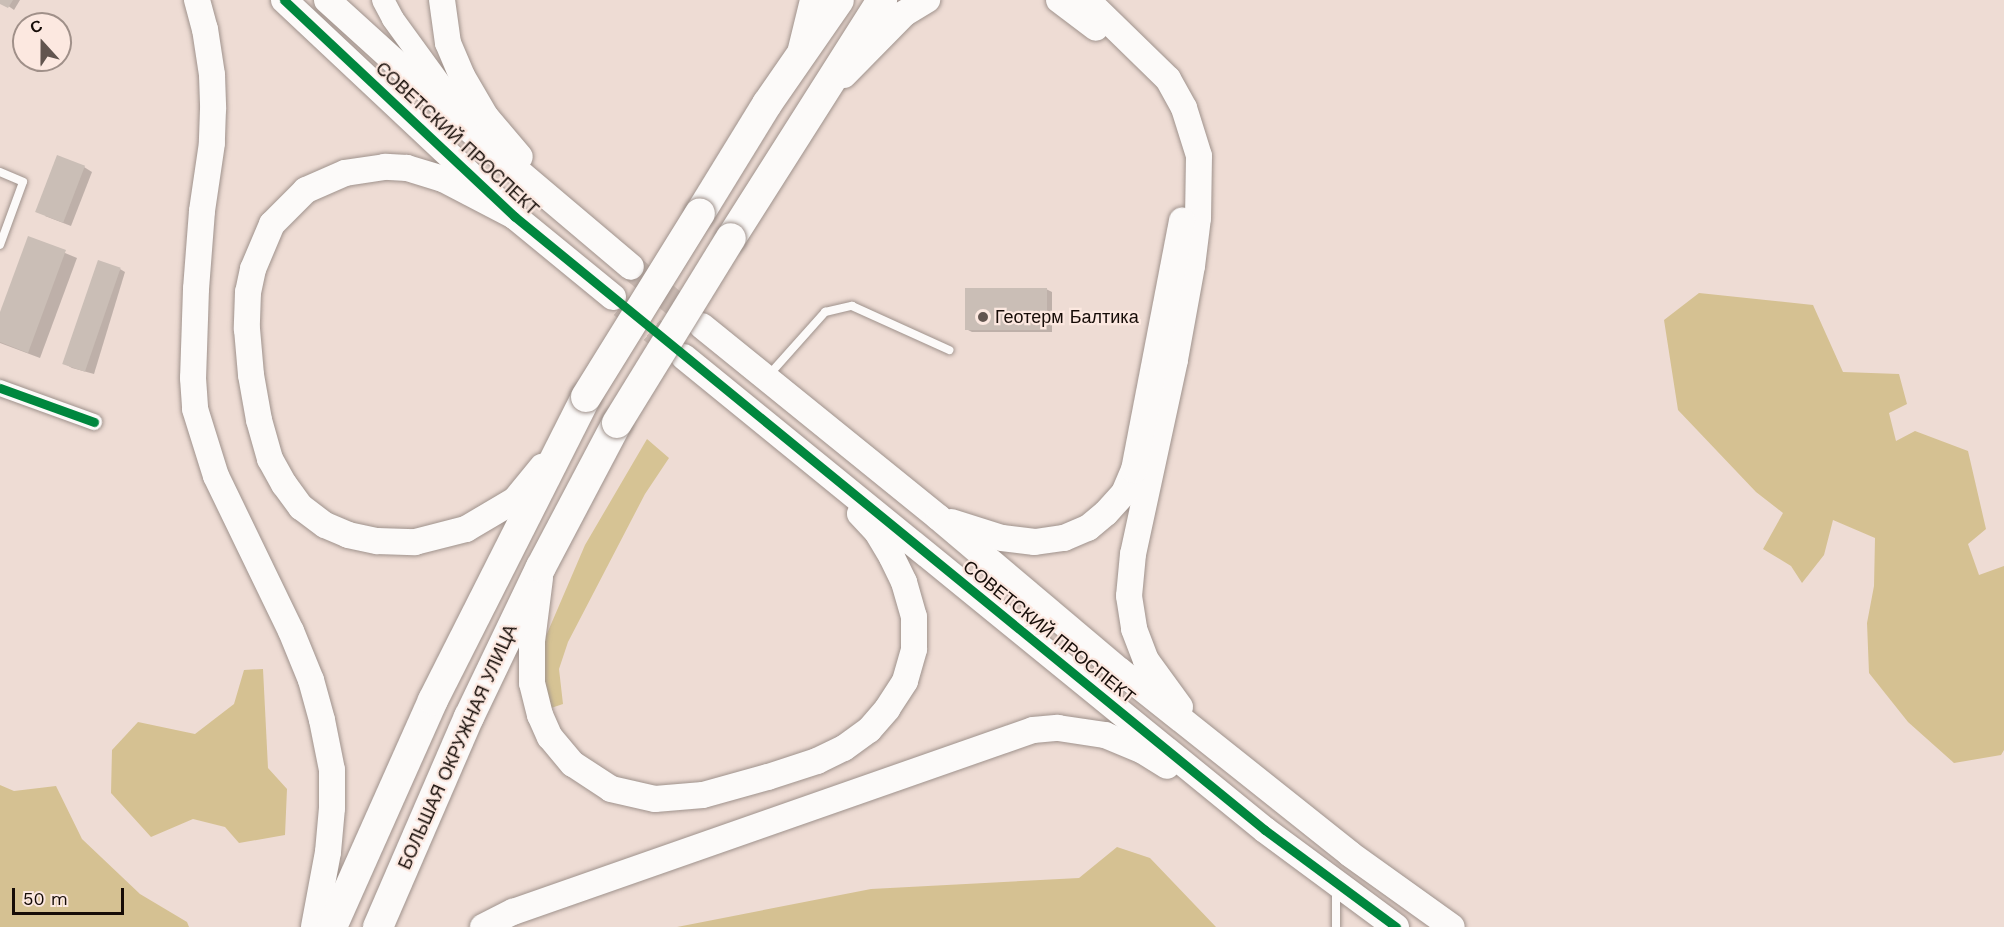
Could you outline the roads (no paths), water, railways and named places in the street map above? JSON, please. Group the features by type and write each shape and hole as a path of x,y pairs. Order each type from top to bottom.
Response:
{"highway":[{"path":"332,927 433,700 586,397 767,104 839,0"},
{"path":"818,100 882,0"},
{"name":"БОЛЬШАЯ ОКРУЖНАЯ УЛИЦА","path":"378,927 469,717 541,567 617,423 818,100"}],"main road":[{"path":"197,0 205,29 212,75 213,109 212,143 202,211 196,289 193,367 195,409 203,441 216,476 291,631 311,680 322,720 332,770 332,808 328,852 314,927"},
{"name":"СОВЕТСКИЙ ПРОСПЕКТ","path":"284,0 514,216 613,297"},
{"name":"СОВЕТСКИЙ ПРОСПЕКТ","path":"327,0 488,146 631,267"},
{"path":"383,0 438,83 488,146"},
{"path":"442,0 448,43 462,76 486,117 572,218"},
{"path":"799,58 813,0"},
{"path":"818,100 905,13 927,0"},
{"path":"939,518 1002,538 1035,542 1064,538 1088,528 1106,513 1124,493 1134,470 1184,210 1186,158 1171,113 1143,74 1122,51 1073,8 1059,0"},
{"path":"1087,0 1168,79 1184,108 1199,156 1198,218 1192,266 1175,360 1132,554 1129,596 1134,629 1146,660 1172,697 1214,745"},
{"path":"514,216 443,179 407,168 385,167 345,173 306,190 290,204 268,230 253,269 248,292 247,329 259,420 270,459 301,507 325,525 348,535 377,541 415,542 466,529 515,500 566,439"},
{"name":"СОВЕТСКИЙ ПРОСПЕКТ","path":"702,326 939,518 1119,670 1350,854 1452,927"},
{"name":"СОВЕТСКИЙ ПРОСПЕКТ","path":"684,357 1266,830 1396,927"},
{"path":"541,567 531,665 540,715 550,737 573,764 611,789 655,799 703,795 817,761 844,748 868,730 887,710 905,681 914,649 914,617 904,582 877,532 777,431"},
{"path":"483,927 513,912 1033,730 1058,728 1083,730 1105,735 1143,751 1266,830"}],"street":[{"path":"0,388 94,422"}],"lane":[{"path":"0,172 23,182 0,245"},
{"path":"766,378 825,312 852,306 948,350"},
{"path":"1335,882 1336,927"}],"tunnel":[{"path":"631,267 699,324"},
{"path":"622,305 682,355"}],"place":[{"name":"Геотерм Балтика","path":"983,317"}]}
